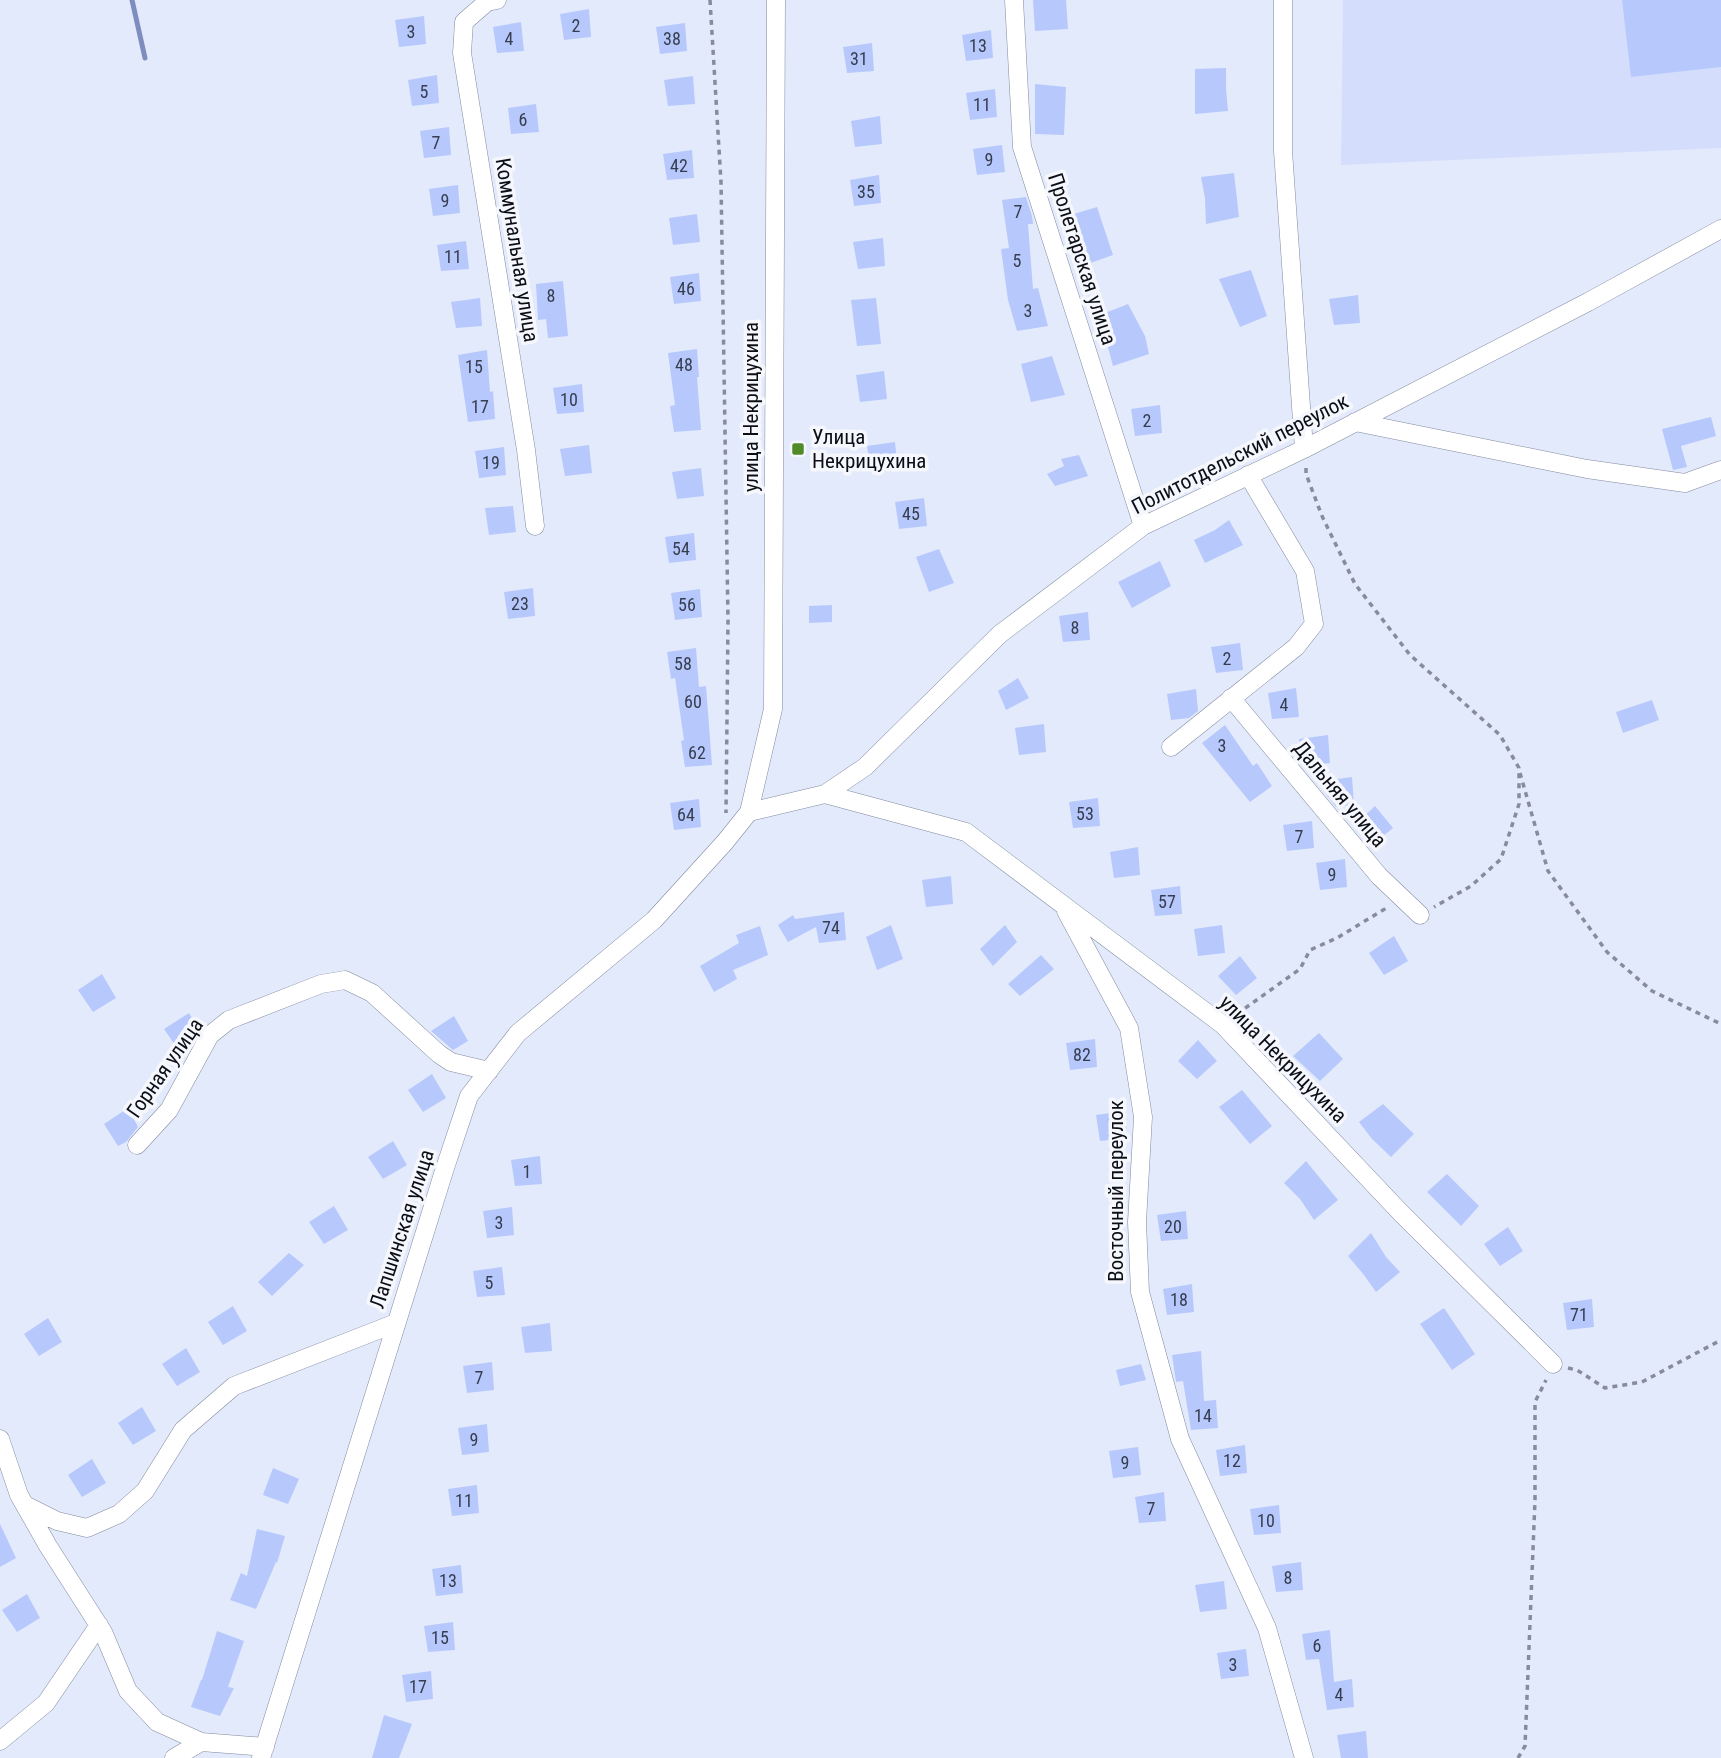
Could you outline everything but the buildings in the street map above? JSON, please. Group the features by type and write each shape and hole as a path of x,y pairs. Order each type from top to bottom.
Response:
{"street":[{"name":"Коммунальная улица","path":"497,0 487,2 464,22 461,53 526,450 535,526"},
{"name":"улица Некрицухина","path":"749,812 773,709 776,0"},
{"name":"Пролетарская улица","path":"1014,0 1022,147 1143,526"},
{"path":"1283,0 1283,151 1304,449"},
{"name":"Политотдельский переулок","path":"749,812 825,794 865,767 1000,634 1143,526 1304,449 1588,302 1721,229"},
{"path":"1355,422 1587,469 1685,483 1721,470"},
{"path":"1171,747 1296,647 1314,624 1305,571 1248,475"},
{"name":"Дальняя улица","path":"1231,698 1379,876 1420,915"},
{"name":"улица Некрицухина","path":"825,794 966,832 1223,1025 1401,1213 1553,1364"},
{"name":"Лапшинская улица","path":"263,1752 469,1096 518,1033 654,920 726,842 749,812"},
{"name":"Восточный переулок","path":"1063,905 1129,1028 1143,1117 1137,1222 1140,1292 1180,1439 1267,1628 1304,1758"},
{"name":"Горная улица","path":"137,1145 169,1110 210,1035 229,1020 321,984 345,980 372,993 439,1055 451,1062 489,1071"},
{"path":"25,1505 57,1521 87,1528 119,1514 145,1491 183,1430 234,1387 396,1323"},
{"path":"0,1440 19,1495 99,1625 128,1691 157,1722 201,1742 263,1752"},
{"path":"0,1741 46,1703 99,1625"},
{"path":"174,1758 201,1742"}],"path":[{"path":"710,0 721,196 728,620 726,842"},
{"path":"1304,449 1306,474 1322,516 1355,583 1410,655 1500,735 1519,768 1548,871 1607,951 1652,991 1721,1024"},
{"path":"1420,915 1471,886 1502,859 1519,804 1519,768"},
{"path":"1223,1025 1300,969 1310,950 1337,938 1402,898"},
{"path":"1518,1758 1525,1746 1535,1500 1535,1402 1553,1364 1577,1370 1605,1388 1642,1382 1721,1340"}],"shaded area":[{"path":"1343,0 1721,0 1721,148 1341,165"}],"waterway":[{"path":"132,0 145,58"}],"place":[{"name":"Улица Некрицухина","path":"798,449"}]}
